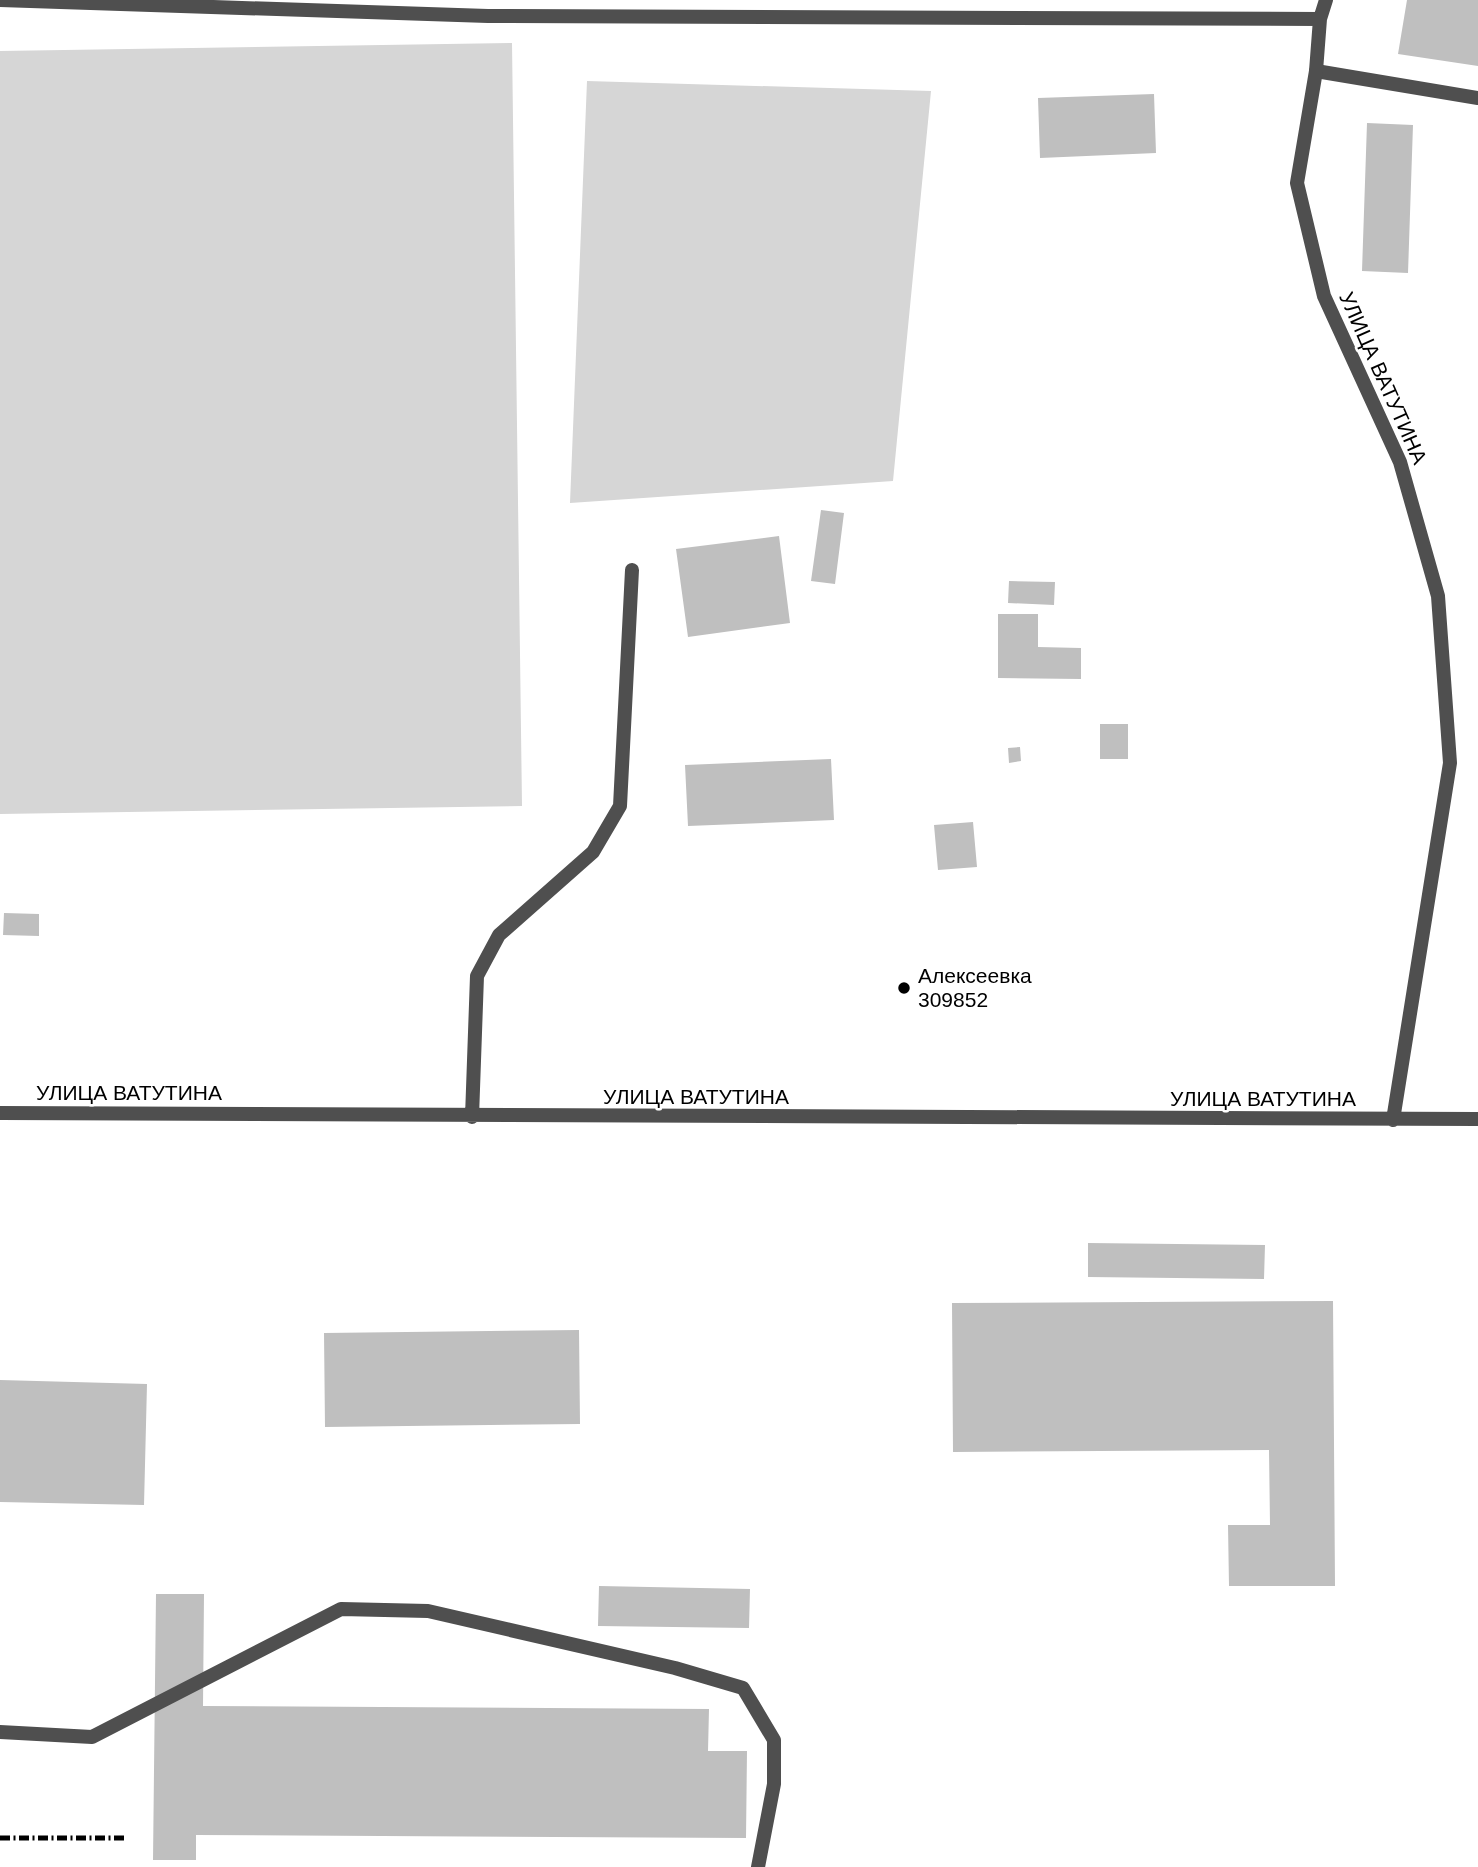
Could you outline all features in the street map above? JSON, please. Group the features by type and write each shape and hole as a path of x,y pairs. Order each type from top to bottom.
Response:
{"street":[{"path":"0,0 269,4 488,16 1320,19"},
{"name":"УЛИЦА ВАТУТИНА","path":"0,1113 1393,1120 1450,763 1438,596 1400,462 1324,296 1297,183 1316,71 1320,19 1326,0"},
{"path":"1316,71 1478,98"},
{"path":"472,1117 477,976 499,935 593,852 620,806 632,570"},
{"path":"1393,1120 1478,1119"},
{"path":"0,1732 92,1737 341,1609 428,1611 675,1668 743,1688 774,1740 774,1784 758,1867"}],"shaded area":[{"path":"512,43 522,806 0,814 0,51"},
{"path":"587,81 931,91 893,481 570,503"}],"building":[{"path":"1407,0 1478,0 1478,66 1398,54"},
{"path":"1154,94 1156,153 1040,158 1038,98"},
{"path":"1367,123 1413,125 1408,273 1362,271"},
{"path":"821,510 844,513 835,584 811,581"},
{"path":"779,536 790,623 688,637 676,549"},
{"path":"1009,581 1055,582 1054,605 1008,603"},
{"path":"998,614 1038,614 1038,647 1081,648 1081,679 998,678"},
{"path":"1100,724 1128,724 1128,759 1100,759"},
{"path":"1020,747 1021,761 1009,763 1008,748"},
{"path":"831,759 834,820 688,826 685,765"},
{"path":"973,822 977,867 938,870 934,825"},
{"path":"4,913 39,914 39,936 3,935"},
{"path":"1088,1243 1265,1245 1264,1279 1088,1277"},
{"path":"1333,1301 1335,1586 1229,1586 1228,1525 1270,1525 1269,1450 953,1452 952,1303"},
{"path":"579,1330 580,1424 325,1427 324,1333"},
{"path":"0,1380 147,1384 144,1505 0,1502"},
{"path":"599,1586 750,1589 749,1628 598,1626"},
{"path":"156,1594 204,1594 203,1706 709,1709 708,1751 747,1751 746,1838 196,1835 196,1860 153,1860"}],"railway":[{"path":"0,1838 126,1838"}],"place":[{"name":"Алексеевка 309852","path":"904,988"}]}
